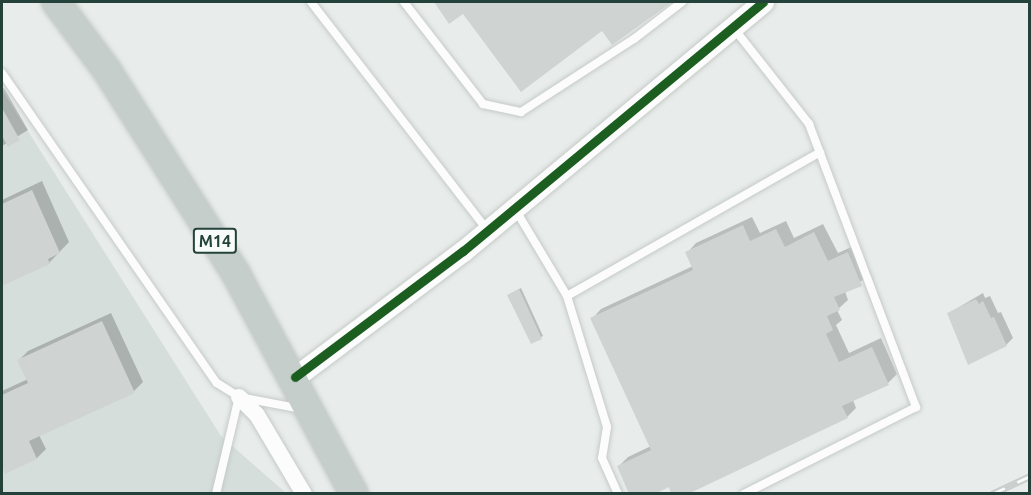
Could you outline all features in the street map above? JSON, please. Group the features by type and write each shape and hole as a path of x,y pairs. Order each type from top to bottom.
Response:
{"highway":[{"name":"M14","path":"56,2 174,174 294,377 354,494"}],"street":[{"path":"294,377 487,231 762,2"},
{"path":"239,397 257,415 304,494"}],"lane":[{"path":"311,2 487,231"},
{"path":"404,2 483,104 521,111 634,39 682,2"},
{"path":"732,26 809,124 916,407 744,494"},
{"path":"2,73 217,383 239,397 311,411"},
{"path":"567,296 820,152"},
{"path":"514,208 567,296 607,427 602,458 618,494"},
{"path":"216,494 239,397"}],"shaded area":[{"path":"2,90 221,436 286,493 2,493"}],"building":[{"path":"434,2 672,2 612,45 602,31 521,92 463,14 449,24"},
{"path":"2,108 20,140 8,147 2,136"},
{"path":"32,190 60,253 48,259 50,264 2,286 2,204"},
{"path":"743,225 750,241 776,229 785,247 814,232 828,261 848,252 862,286 834,297 840,310 827,316 833,330 826,334 839,362 872,347 889,385 842,406 848,418 688,494 671,494 669,487 655,494 629,494 617,466 651,450 590,318 693,270 685,252"},
{"path":"519,289 542,339 531,344 507,295"},
{"path":"976,299 979,304 983,301 991,318 994,317 1007,346 968,365 947,313"},
{"path":"102,321 135,393 29,441 37,459 5,474 2,466 2,395 28,383 17,360"}],"railway":[{"path":"992,494 1030,476"}],"cycle path":[{"path":"295,377 463,251 763,2"}]}
